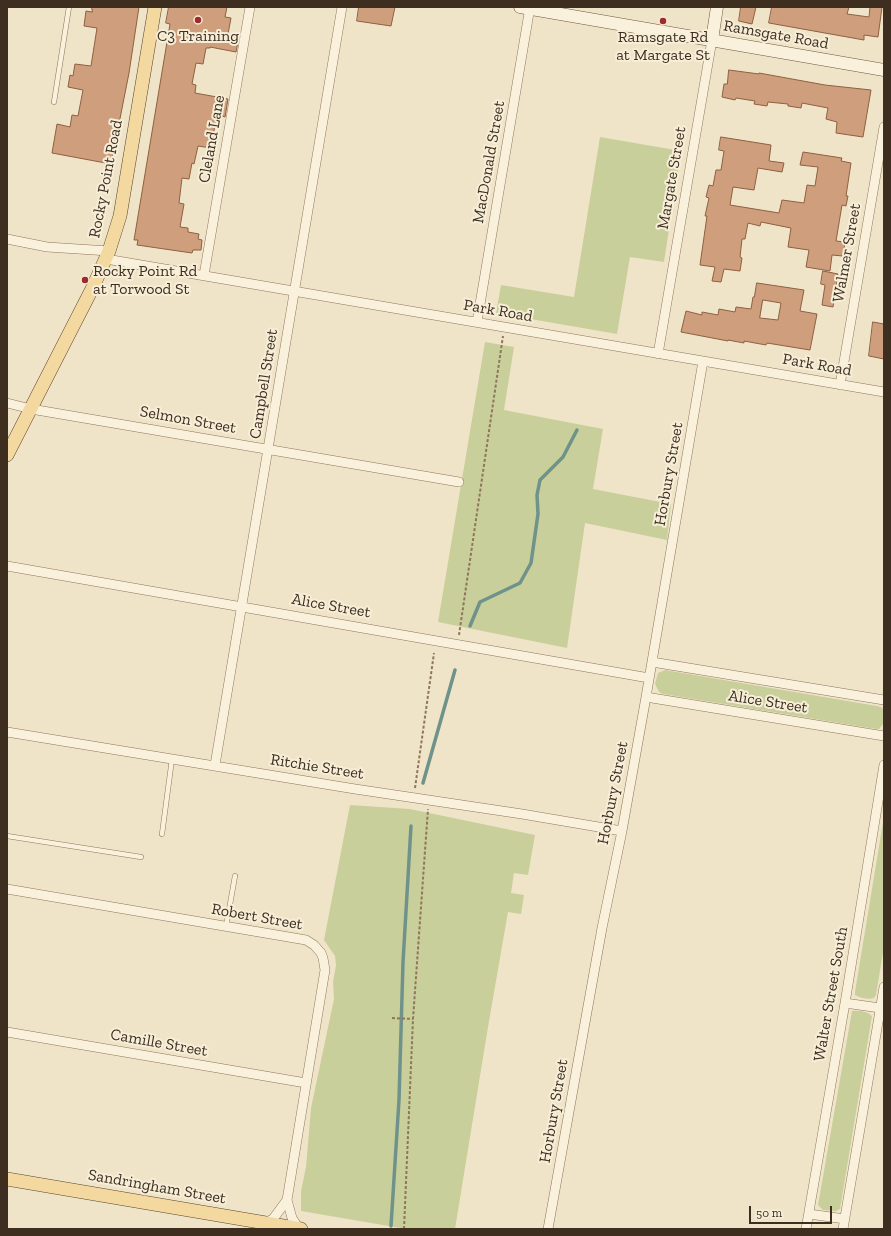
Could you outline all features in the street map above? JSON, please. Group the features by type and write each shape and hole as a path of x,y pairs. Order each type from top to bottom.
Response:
{"main road":[{"name":"Rocky Point Road","path":"7,455 93,287 107,255 120,216 155,7"},
{"name":"Margate Street","path":"712,40 717,7"},
{"name":"Ramsgate Road","path":"526,8 884,70"},
{"name":"Sandringham Street","path":"7,1179 300,1229"}],"street":[{"name":"Cleland Lane","path":"204,275 250,7"},
{"name":"Campbell Street","path":"215,765 342,7"},
{"name":"MacDonald Street","path":"477,322 526,8"},
{"name":"Margate Street","path":"658,354 712,40"},
{"name":"Walmer Street","path":"840,385 884,127"},
{"name":"Park Road","path":"7,240 107,255 204,275 294,291 884,392"},
{"name":"Horbury Street","path":"548,1229 602,928 622,831 646,697 703,361"},
{"name":"Selmon Street","path":"7,403 460,482"},
{"name":"Alice Street","path":"7,566 649,678"},
{"name":"Alice Street","path":"652,662 884,700"},
{"name":"Alice Street","path":"646,697 884,736"},
{"name":"Ritchie Street","path":"7,732 622,831"},
{"name":"Walter Street South","path":"806,1229 884,765"},
{"name":"Robert Street","path":"7,889 306,940 311,942 318,949 323,958 325,970 287,1200 292,1218 300,1229"},
{"path":"843,1229 884,987"},
{"path":"845,1003 880,1008"},
{"name":"Camille Street","path":"7,1032 306,1083"},
{"name":"Robert Street","path":"264,1223 273,1219 287,1200"},
{"path":"809,1214 845,1219"}],"lane":[{"path":"54,102 69,7"},
{"path":"162,834 172,759"},
{"path":"7,836 141,857"},
{"path":"226,927 235,876"}],"path":[{"path":"458,644 504,327"},
{"path":"404,1229 413,1019 429,805 414,787 434,653"},
{"path":"392,1018 413,1019"}],"green space":[{"path":"600,137 681,151 664,262 630,257 617,334 496,313 501,285 574,297"},
{"path":"485,342 514,347 504,410 603,429 593,489 671,504 667,540 585,523 567,648 438,622"},
{"path":"665,670 877,706 884,710 884,723 879,729 876,729 663,694 659,692 655,684 658,673"},
{"path":"350,805 410,809 535,835 528,875 514,873 511,893 524,895 521,914 508,912 455,1229 406,1229 301,1211 301,1191 306,1167 311,1108 334,999 333,982 336,965 335,956 324,940"},
{"path":"884,816 884,946 876,995 872,999 867,999 855,995 855,992"},
{"path":"852,1011 863,1011 872,1016 840,1209 836,1211 823,1210 818,1205"}],"building":[{"path":"92,7 139,7 129,73 111,164 52,153 57,124 70,127 72,115 78,116 83,90 68,87 70,75 73,76 75,64 91,66 97,28 84,26 86,11 92,12"},
{"path":"169,7 227,7 225,17 231,18 228,34 239,36 236,52 210,47 206,48 203,64 196,63 192,84 196,85 195,93 228,99 225,117 222,116 221,120 216,119 211,148 198,146 194,164 192,163 189,179 182,178 179,203 184,204 180,227 188,228 188,232 199,234 198,239 202,240 201,250 193,250 192,253 137,245 138,240 134,240 170,24 166,23"},
{"path":"359,7 395,7 391,26 357,21"},
{"path":"741,7 756,7 752,24 739,21"},
{"path":"772,7 849,7 847,14 869,17 870,7 882,7 878,37 864,35 864,40 769,23"},
{"path":"729,70 759,73 825,85 871,90 863,137 836,133 837,122 826,119 828,108 802,103 801,108 788,106 788,104 768,102 767,106 754,104 755,101 736,98 735,100 722,97 724,84 727,84"},
{"path":"721,137 771,145 769,161 784,163 782,172 758,168 754,190 733,187 730,205 779,213 782,200 804,203 807,185 815,186 818,167 800,165 803,152 842,158 841,161 851,163 846,196 848,196 846,206 842,205 836,241 845,242 843,256 832,255 830,271 806,267 809,250 788,247 791,228 761,222 760,226 748,223 745,239 742,239 740,271 724,269 721,282 712,281 715,267 700,265 707,216 705,216 709,198 706,197 709,185 713,186 716,170 721,170 724,151 719,150"},
{"path":"823,271 838,274 833,307 822,305 825,285 821,284"},
{"path":"757,283 804,290 800,311 817,314 810,350 767,343 766,345 744,341 744,343 728,341 681,332 686,311 702,315 702,312 718,315 719,309 735,312 736,307 751,309","holes":["763,300 781,303 778,320 760,318"]},
{"path":"873,322 884,324 884,359 869,356"}],"waterway":[{"path":"470,626 480,602 520,583 531,563 538,514 537,495 540,480 563,457 577,430"},
{"path":"423,783 455,670"},
{"path":"391,1226 399,1100 403,962 411,826"}],"place":[{"name":"C3 Training","path":"198,20"},
{"name":"Ramsgate Rd at Margate St","path":"663,21"},
{"name":"Rocky Point Rd at Torwood St","path":"85,280"}]}
